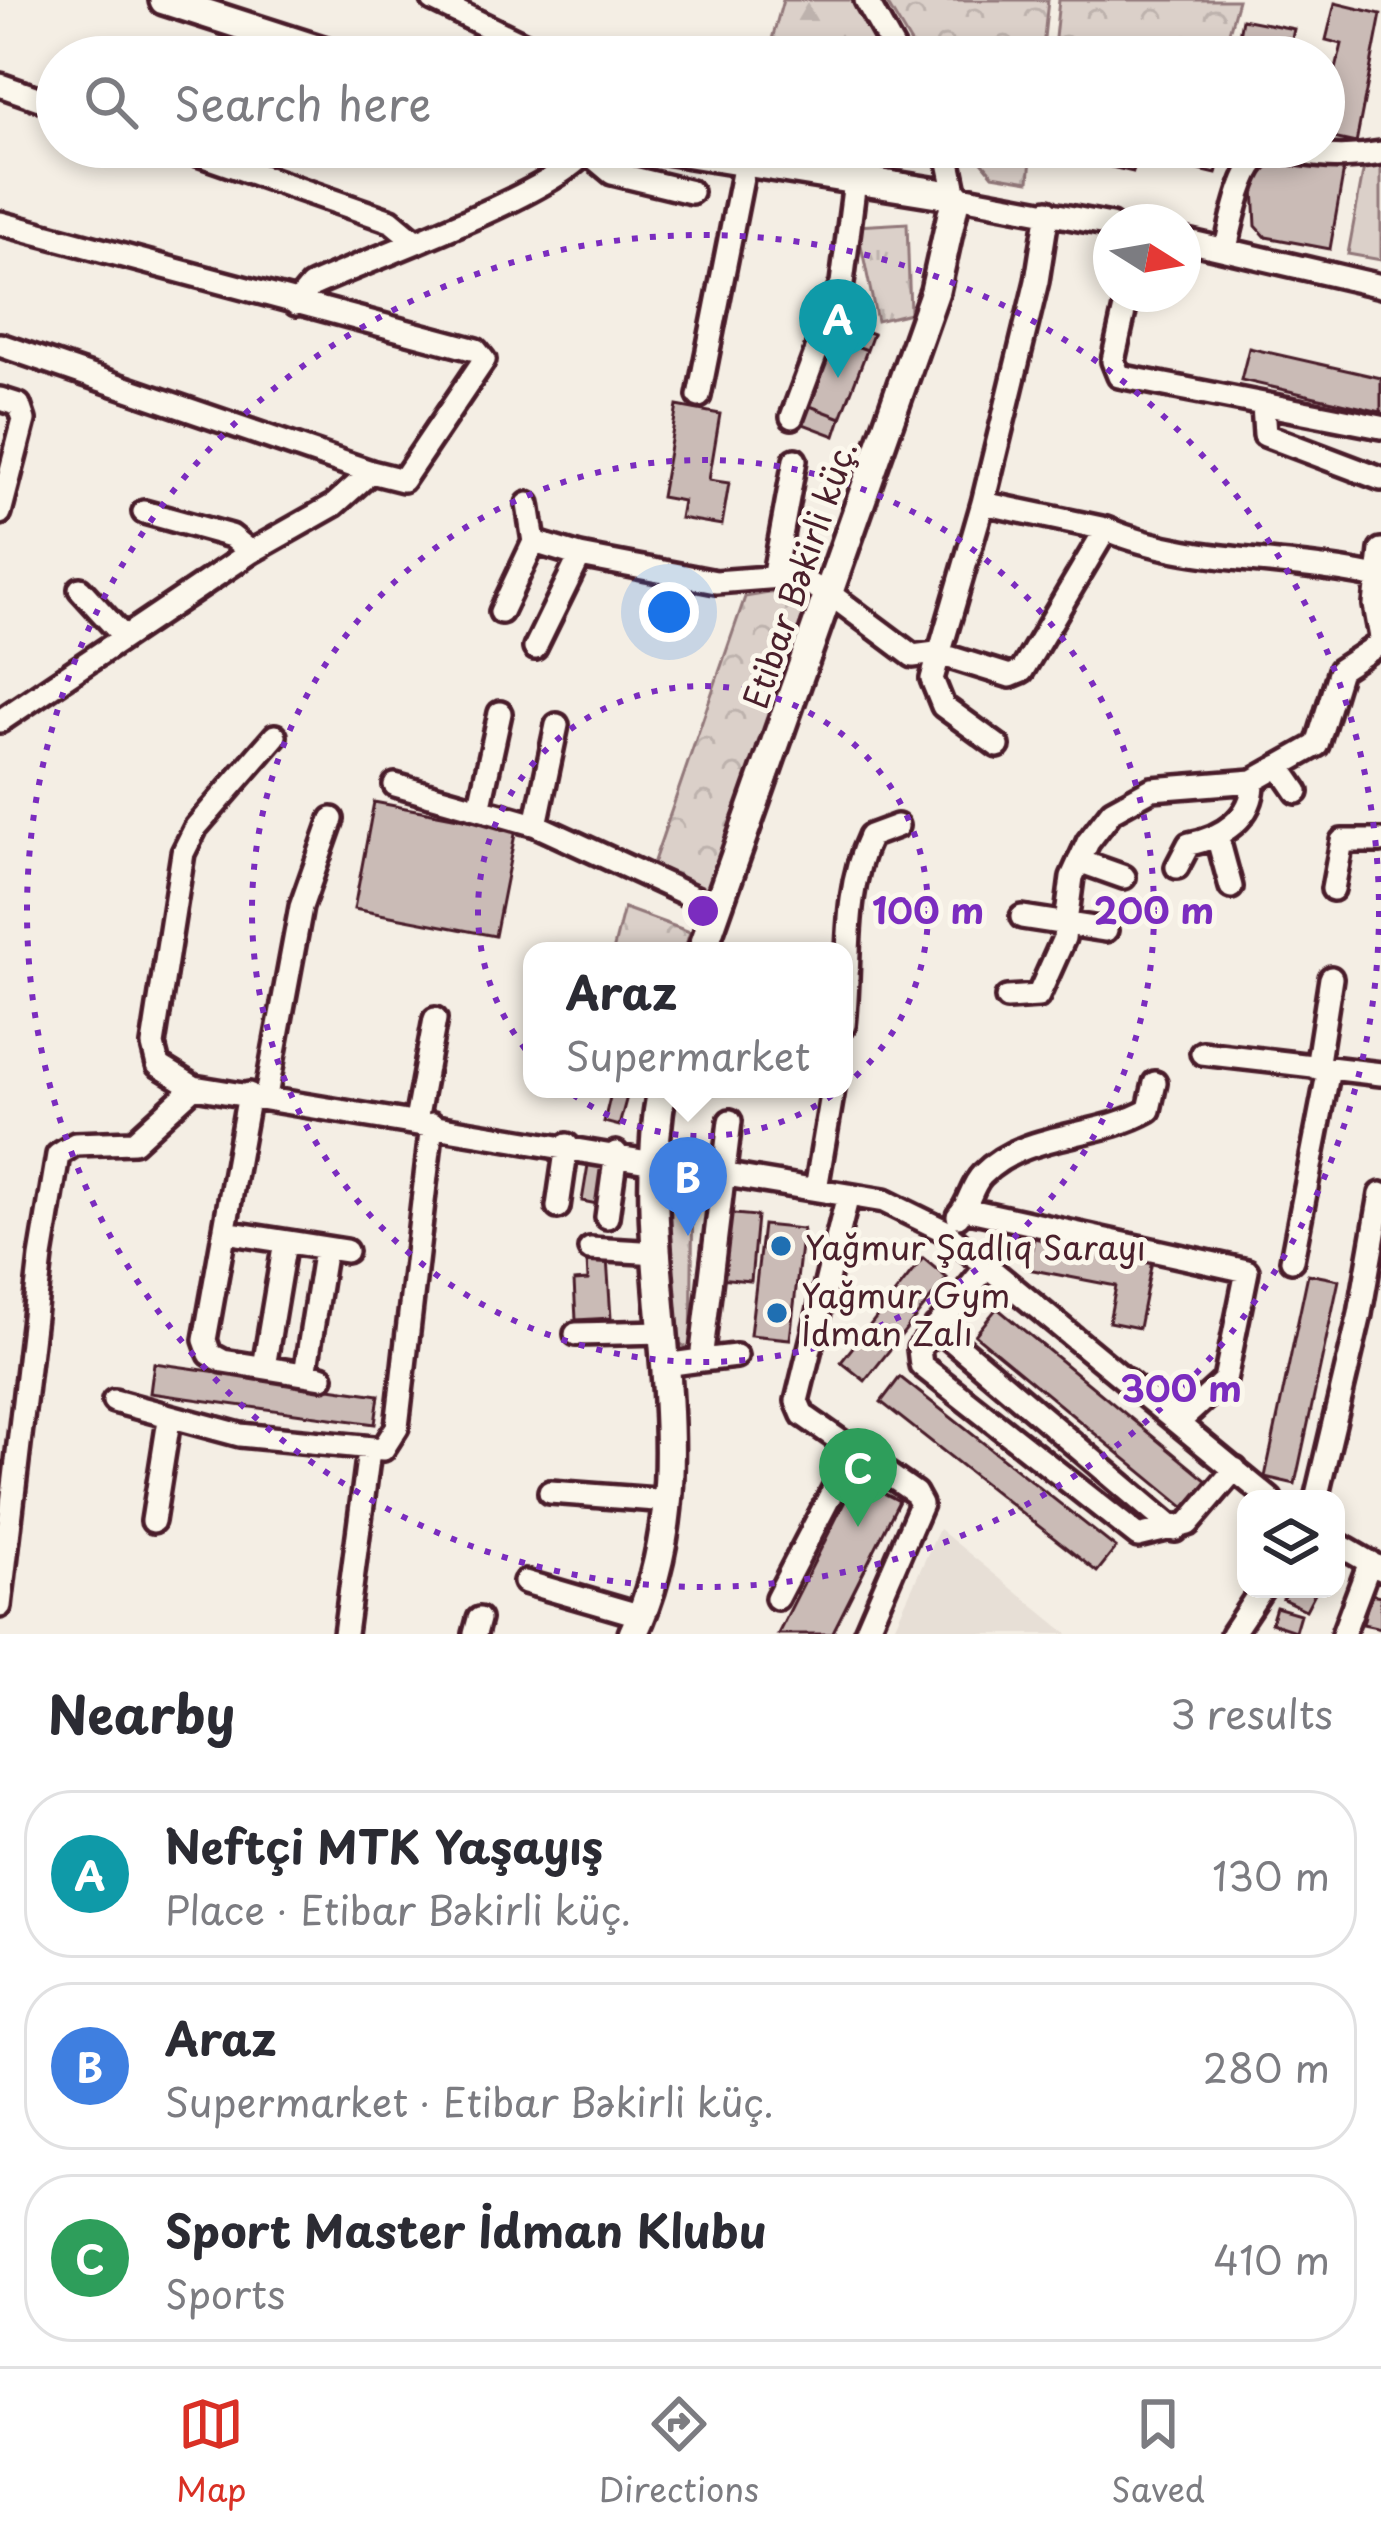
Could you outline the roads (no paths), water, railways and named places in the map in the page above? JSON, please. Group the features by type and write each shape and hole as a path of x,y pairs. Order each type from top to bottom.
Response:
{"main road":[{"path":"164,0 275,36"},
{"path":"776,168 956,196"},
{"name":"Etibar Bəkirli küç.","path":"705,942 935,291 956,196"},
{"path":"638,1625 662,1555 669,1501 655,1160 661,1098"}],"street":[{"path":"433,0 507,36"},
{"path":"866,0 886,36"},
{"path":"0,85 36,98"},
{"path":"1345,156 1381,153"},
{"path":"240,168 392,220 415,241"},
{"path":"296,304 311,286 522,194 561,168"},
{"path":"607,168 691,192"},
{"path":"699,396 744,168"},
{"name":"Etibar Bəkirli küç.","path":"950,168 956,196"},
{"path":"1226,249 1247,168"},
{"path":"792,418 842,283 855,181"},
{"path":"956,196 1093,221"},
{"path":"998,746 943,706 933,688 936,653 982,503 1037,281 1048,211"},
{"path":"0,223 483,353 483,368 403,480 0,345"},
{"path":"1201,244 1381,286"},
{"path":"1124,312 1113,361 1119,376 1381,427"},
{"path":"0,399 19,405 24,420 0,513"},
{"path":"1263,405 1265,435 1381,479"},
{"path":"774,574 795,460"},
{"path":"0,721 250,552 334,505 371,472"},
{"path":"982,503 1160,545 1315,563 1380,578"},
{"path":"501,612 534,542 529,505"},
{"path":"144,512 231,536 250,552"},
{"path":"534,542 580,556 736,585 774,574 830,594 913,656 936,653 1016,675 1106,529"},
{"path":"1007,998 1038,996 1068,922 1079,861 1100,824 1128,798 1163,787 1253,781 1318,745 1340,670 1381,640 1375,605 1381,550"},
{"path":"535,648 580,556"},
{"path":"80,590 124,638"},
{"path":"480,805 500,713"},
{"path":"545,830 557,725"},
{"path":"275,736 196,827 177,879 153,1045 158,1065 194,1088 616,1153 903,1207 944,1230 1260,1490"},
{"path":"1279,766 1297,792"},
{"path":"1177,867 1189,844 1218,838 1251,806 1253,781"},
{"path":"395,785 480,805 717,908"},
{"path":"225,1232 336,1249 314,1375 223,1361 210,1354 206,1340 225,1232 301,907 332,819"},
{"path":"848,942 865,847 876,832 897,826"},
{"path":"1218,838 1231,887"},
{"path":"1333,890 1342,841 1381,841"},
{"path":"1079,861 1124,877"},
{"path":"1022,917 1106,930"},
{"path":"1292,1260 1323,1068 1331,978"},
{"path":"114,1401 169,1420 368,1451 383,1449 397,1427 435,1019"},
{"path":"1202,1053 1381,1074"},
{"path":"944,1230 964,1209 981,1176 1019,1152 1131,1120 1149,1110 1155,1083"},
{"path":"1,1597 41,1256 58,1155 75,1144 134,1142 194,1088"},
{"path":"816,1190 831,1098"},
{"path":"701,1360 720,1172 730,1120"},
{"path":"558,1207 567,1145"},
{"path":"607,1217 616,1153"},
{"path":"1319,1490 1371,1317 1381,1193"},
{"path":"848,1195 797,1401 803,1414 915,1493 921,1504 919,1519 865,1634"},
{"path":"964,1209 1247,1271 1225,1381 1178,1423"},
{"path":"264,1367 285,1242"},
{"path":"590,1249 658,1253"},
{"path":"987,1266 919,1349 921,1366 1138,1536 1175,1530 1199,1514 1235,1469"},
{"path":"937,1327 1175,1530"},
{"path":"576,1334 664,1332"},
{"path":"665,1365 736,1356"},
{"path":"153,1521 169,1420"},
{"path":"777,1598 854,1450"},
{"path":"345,1634 368,1451"},
{"path":"550,1492 669,1501"},
{"path":"1343,1634 1376,1566 1345,1549"},
{"path":"525,1582 638,1625"},
{"path":"1232,1634 1256,1598"}],"place":[{"name":"Neftçi MTK Yaşayış","path":"838,378"},
{"name":"Araz","path":"688,1236"},
{"name":"Yağmur Şadlıq Sarayı","path":"781,1246"},
{"name":"Yağmur Gym İdman Zalı","path":"777,1313"},
{"name":"Sport Master İdman Klubu","path":"858,1527"}]}
